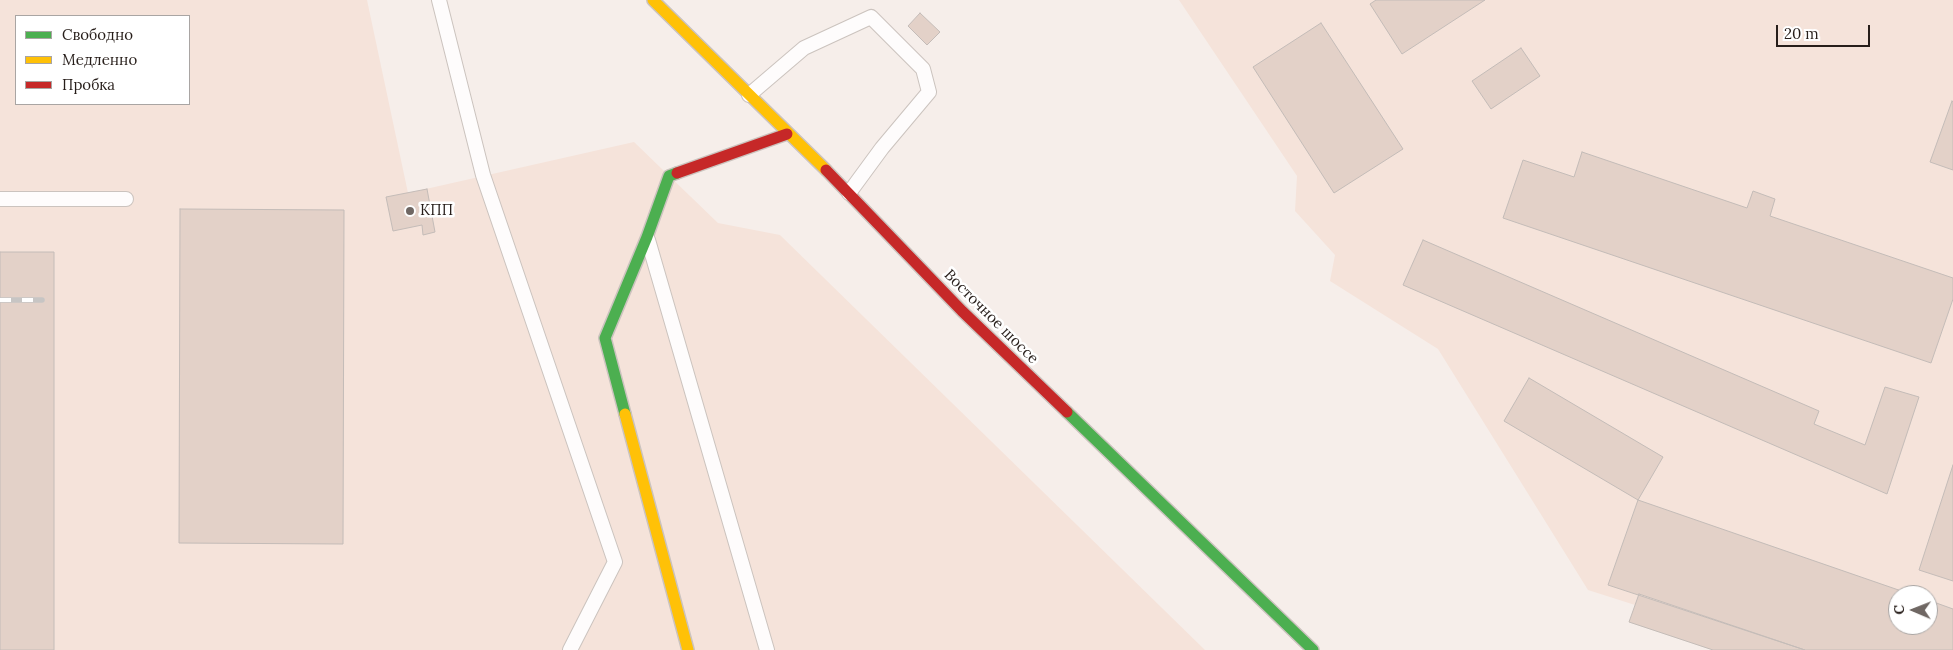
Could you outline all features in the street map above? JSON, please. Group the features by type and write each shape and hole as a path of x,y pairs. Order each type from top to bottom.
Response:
{"main road":[{"name":"Восточное шоссе","path":"653,0 849,193 962,311 1313,650"},
{"path":"688,650 605,338 647,237 669,176 787,134"}],"lane":[{"path":"439,0 483,176 615,562 570,650"},
{"path":"673,21 674,0"},
{"path":"749,95 804,48 871,17 923,69 929,92 882,148 849,193"},
{"path":"0,199 126,199"},
{"path":"647,237 767,650"}],"shaded area":[{"path":"0,0 367,0 408,193 634,142 718,223 780,235 1205,650 0,650"},
{"path":"1179,0 1953,0 1953,650 1713,650 1629,622 1635,605 1588,590 1438,349 1330,281 1335,255 1295,211 1297,176"}],"building":[{"path":"1376,0 1485,0 1402,54 1370,4"},
{"path":"920,13 940,32 927,45 908,26"},
{"path":"1321,23 1403,149 1334,193 1253,67"},
{"path":"1521,48 1540,76 1491,109 1472,81"},
{"path":"1953,102 1953,170 1930,162"},
{"path":"1582,152 1747,208 1753,191 1775,199 1770,216 1953,278 1953,299 1931,363 1503,218 1523,160 1574,177"},
{"name":"КПП","path":"427,189 435,232 423,235 422,225 393,231 386,197"},
{"path":"180,209 344,210 343,544 179,543"},
{"path":"1423,240 1819,411 1814,424 1865,445 1885,387 1919,397 1887,494 1403,285"},
{"path":"0,252 54,252 54,650 0,650"},
{"path":"1529,378 1663,457 1638,500 1504,421"},
{"path":"1953,465 1953,581 1919,570"},
{"path":"1638,500 1888,586 1888,635 1938,635 1938,604 1953,609 1953,650 1805,650 1608,585"},
{"path":"1639,594 1805,650 1713,650 1629,622"}],"railway":[{"path":"0,300 42,300"}],"traffic: fast":[{"path":"625,414 605,338 647,237 669,176 677,173"},
{"path":"1067,412 1313,650"}],"traffic: slow":[{"path":"653,0 826,170"},
{"path":"625,414 688,650"}],"traffic: jam":[{"path":"677,173 787,134"},
{"path":"826,170 962,311 1067,412"}],"place":[{"name":"КПП","path":"410,211"}]}
